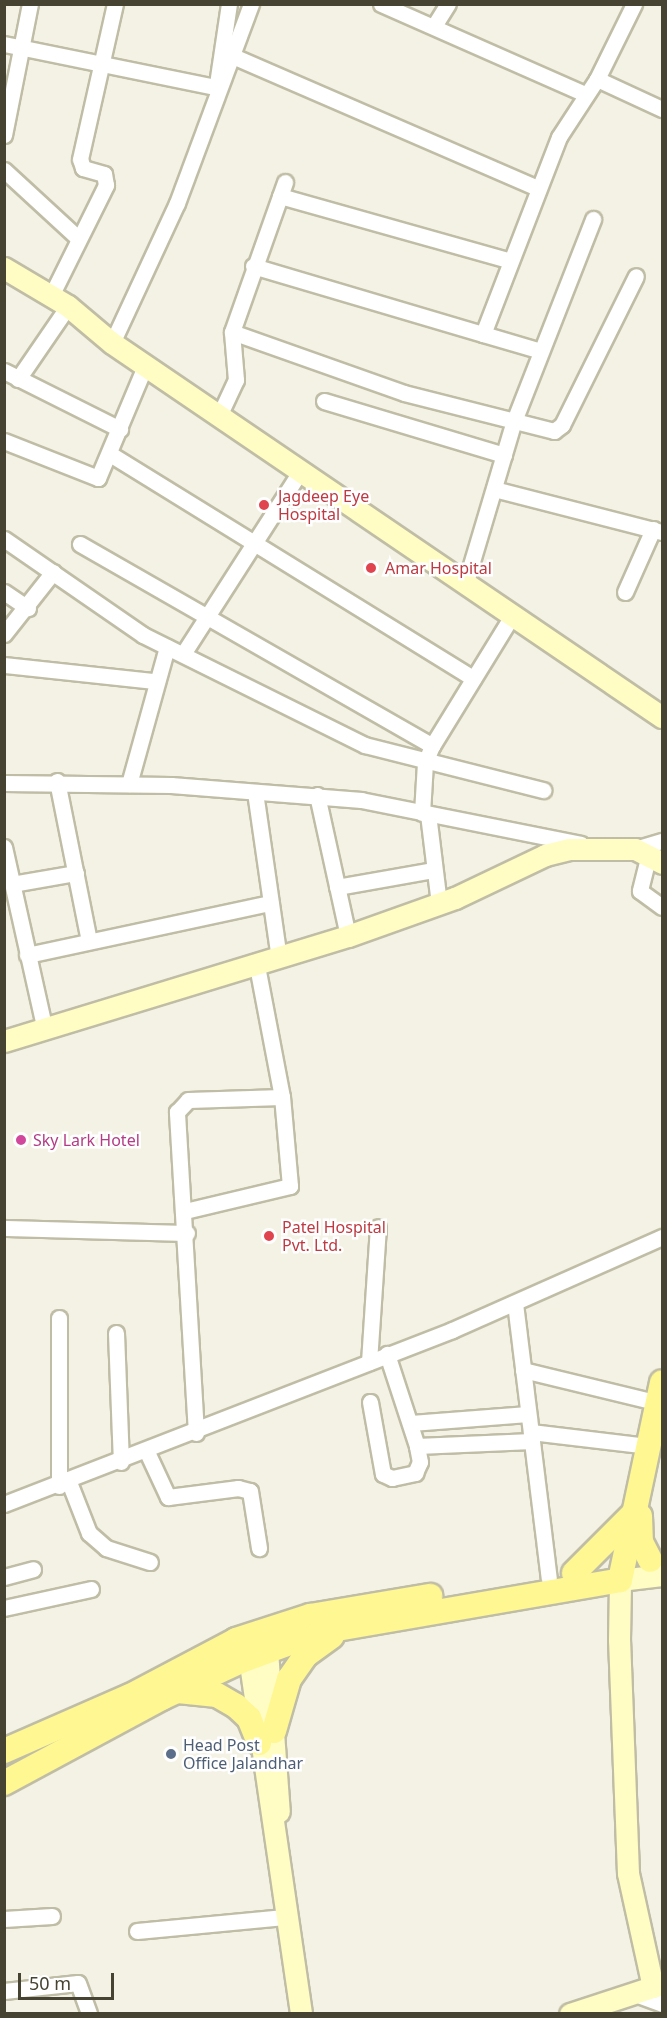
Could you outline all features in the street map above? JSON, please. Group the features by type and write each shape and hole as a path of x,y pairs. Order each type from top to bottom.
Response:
{"main road":[{"path":"622,1572 661,1392"},
{"path":"637,1501 641,1542 659,1564"},
{"path":"574,1573 637,1501"},
{"path":"4,1783 177,1691 310,1616 574,1573 622,1572"},
{"path":"4,1751 257,1644 622,1572"},
{"path":"177,1691 217,1695 236,1706 267,1737 289,1679 306,1655 341,1629"}],"street":[{"path":"4,135 30,4"},
{"path":"115,4 80,159 83,168 104,174 107,181 78,238 59,301 9,376 120,429"},
{"path":"216,91 229,4"},
{"path":"112,343 177,202 216,91 235,57 251,4"},
{"path":"381,4 585,94"},
{"path":"434,26 448,4"},
{"path":"483,334 536,188 585,94 597,79 634,4"},
{"path":"4,44 103,62 216,91"},
{"path":"235,57 536,188"},
{"path":"597,79 663,110"},
{"path":"4,170 78,238"},
{"path":"219,416 236,380 232,332 253,266 282,189 508,260"},
{"path":"465,585 514,421 593,219"},
{"path":"253,266 542,351"},
{"path":"4,268 59,301 145,366 663,717"},
{"path":"232,332 404,393 514,421 559,429 636,276"},
{"path":"4,441 92,479 98,478 145,366"},
{"path":"324,401 504,455"},
{"path":"110,454 472,678"},
{"path":"183,654 300,472"},
{"path":"494,489 658,530 625,592"},
{"path":"4,539 167,647 365,745 425,763 543,790"},
{"path":"80,544 432,746"},
{"path":"4,634 28,608 52,572"},
{"path":"4,592 28,608"},
{"path":"439,904 425,813 425,763 432,746 472,678 512,616"},
{"path":"129,783 154,681 167,647"},
{"path":"4,665 154,681"},
{"path":"57,781 89,941"},
{"path":"4,783 57,781 129,783 317,795 606,848 652,852 640,891 663,907"},
{"path":"255,792 279,959"},
{"path":"317,795 348,936"},
{"path":"4,847 27,955 38,1032"},
{"path":"4,1041 257,966 348,936 439,904 545,855 606,848"},
{"path":"337,887 433,870"},
{"path":"12,884 76,873"},
{"path":"27,955 270,903"},
{"path":"185,1211 288,1190 291,1176 282,1097 257,966"},
{"path":"4,1050 38,1032"},
{"path":"196,1433 187,1233 178,1106 188,1100 282,1097"},
{"path":"369,1362 378,1227"},
{"path":"4,1228 187,1233"},
{"path":"4,1504 64,1484 196,1433 515,1303 663,1237"},
{"path":"515,1303 549,1578"},
{"path":"59,1318 64,1484 89,1533 106,1548 150,1562"},
{"path":"116,1333 121,1462"},
{"path":"370,1402 385,1476 415,1473 420,1462 417,1446 387,1354"},
{"path":"523,1370 661,1392"},
{"path":"411,1423 528,1414"},
{"path":"417,1446 531,1437 649,1446"},
{"path":"147,1452 168,1497 250,1491 259,1548"},
{"path":"570,2013 653,1992 628,1873 622,1572 659,1564"},
{"path":"4,1576 33,1569"},
{"path":"4,1608 91,1589"},
{"path":"257,1644 284,1917 301,2013"},
{"path":"4,1919 52,1916"},
{"path":"137,1931 284,1917"},
{"path":"4,1991 78,1983 89,2013"}],"place":[{"name":"Jagdeep Eye Hospital","path":"264,505"},
{"name":"Amar Hospital","path":"371,568"},
{"name":"Sky Lark Hotel","path":"21,1140"},
{"name":"Patel Hospital Pvt. Ltd.","path":"269,1236"},
{"name":"Head Post Office Jalandhar","path":"171,1754"}]}
